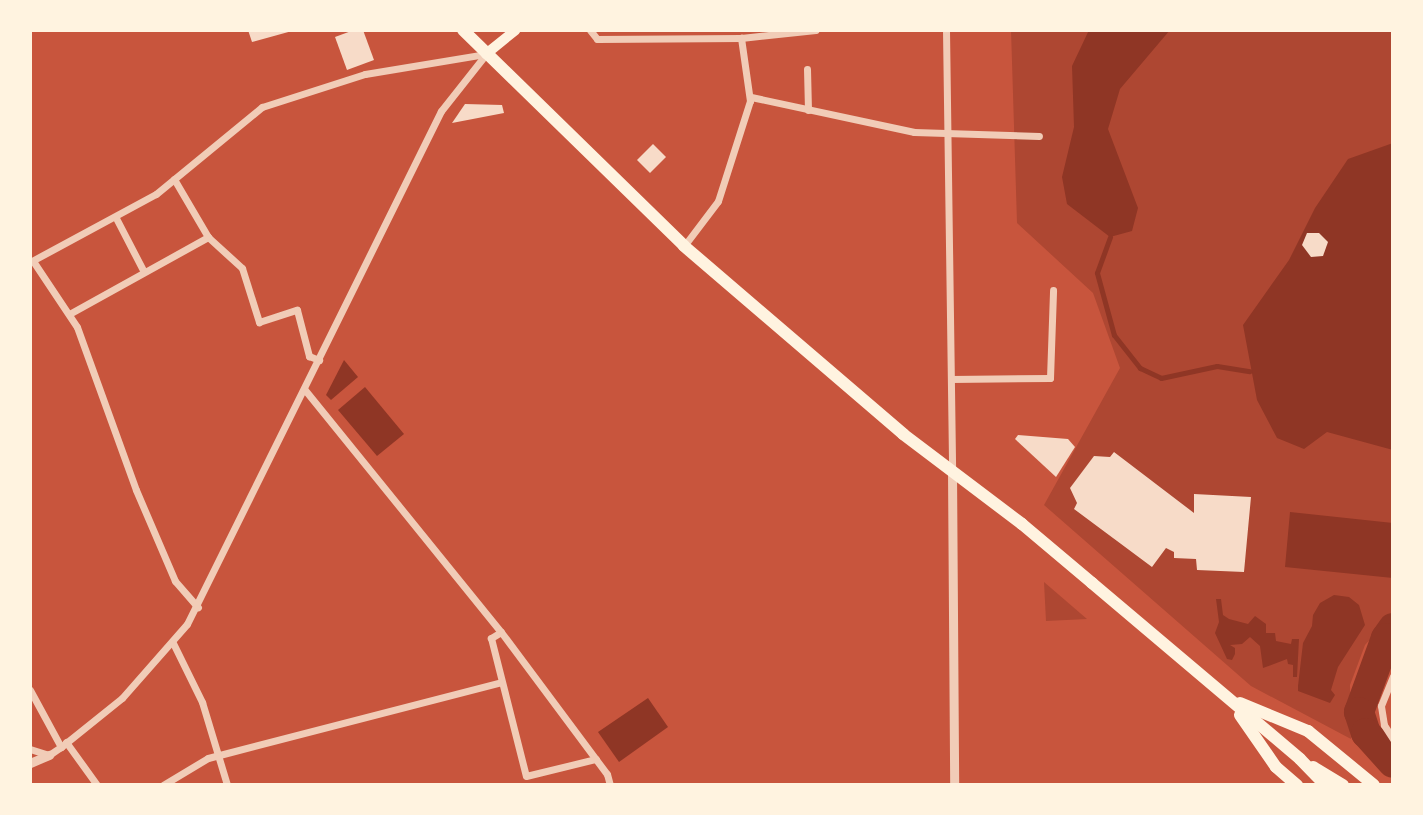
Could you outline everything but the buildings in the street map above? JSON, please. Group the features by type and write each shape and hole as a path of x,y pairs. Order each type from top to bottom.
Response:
{"highway":[{"path":"463,30 684,246 846,387 1022,524 1300,759 1325,785"},
{"path":"1230,699 1308,731 1374,785"},
{"path":"1230,699 1276,767 1297,785"},
{"path":"1300,759 1343,785"}],"main road":[{"path":"486,54 516,30"}],"street":[{"path":"590,30 597,39 741,38 816,30"},
{"path":"946,30 954,785"},
{"path":"684,246 718,201 751,97 741,38"},
{"path":"198,607 175,581 169,568 131,478 71,313 32,261 116,218 174,179 262,107 376,71 486,54"},
{"path":"30,763 64,745 122,698 173,643 198,607 441,111 486,54"},
{"path":"807,69 808,110"},
{"path":"751,97 914,132 1039,136"},
{"path":"174,179 208,237 242,268 259,322 297,310 309,356 319,360"},
{"path":"116,218 143,270"},
{"path":"71,313 143,270 181,255 208,237"},
{"path":"951,379 1050,378 1053,290"},
{"path":"305,390 501,632 607,774 610,785"},
{"path":"501,632 491,638 526,776 596,759"},
{"path":"173,643 202,702 227,785"},
{"path":"1393,676 1381,706 1384,725 1393,739"},
{"path":"163,785 218,755 501,682"},
{"path":"30,690 64,745 97,785"},
{"path":"30,749 49,755"}],"shaded area":[{"path":"1011,30 1393,30 1393,614 1365,645 1350,685 1351,739 1251,686 1044,505 1120,368 1093,293 1017,223"},
{"path":"1089,30 1170,30 1120,89 1108,129 1138,208 1132,231 1110,237 1067,204 1062,177 1074,127 1072,66"},
{"path":"1393,143 1393,450 1327,432 1304,449 1277,438 1257,400 1243,325 1289,260 1315,208 1348,159"},
{"path":"344,360 358,377 331,400 326,395"},
{"path":"365,387 404,434 377,456 338,410"},
{"path":"1290,512 1393,523 1393,578 1285,567"},
{"path":"1044,582 1087,619 1046,621"},
{"path":"1334,595 1349,597 1359,605 1365,625 1338,667 1331,690 1335,695 1330,703 1298,691 1298,686 1303,643 1312,626 1313,615 1320,603"},
{"path":"1216,599 1221,599 1223,615 1229,619 1248,624 1255,616 1266,624 1266,633 1275,633 1276,641 1291,644 1292,639 1299,639 1297,677 1293,677 1293,665 1288,664 1287,659 1263,668 1260,646 1250,637 1242,644 1230,645 1235,648 1235,654 1232,660 1227,659 1215,633 1219,622"},
{"path":"648,698 668,727 619,762 598,732"}],"waterway":[{"path":"1110,237 1097,273 1114,335 1140,368 1161,378 1217,366 1250,371"},
{"path":"1393,628 1386,638 1359,712 1366,733 1393,763"}]}
